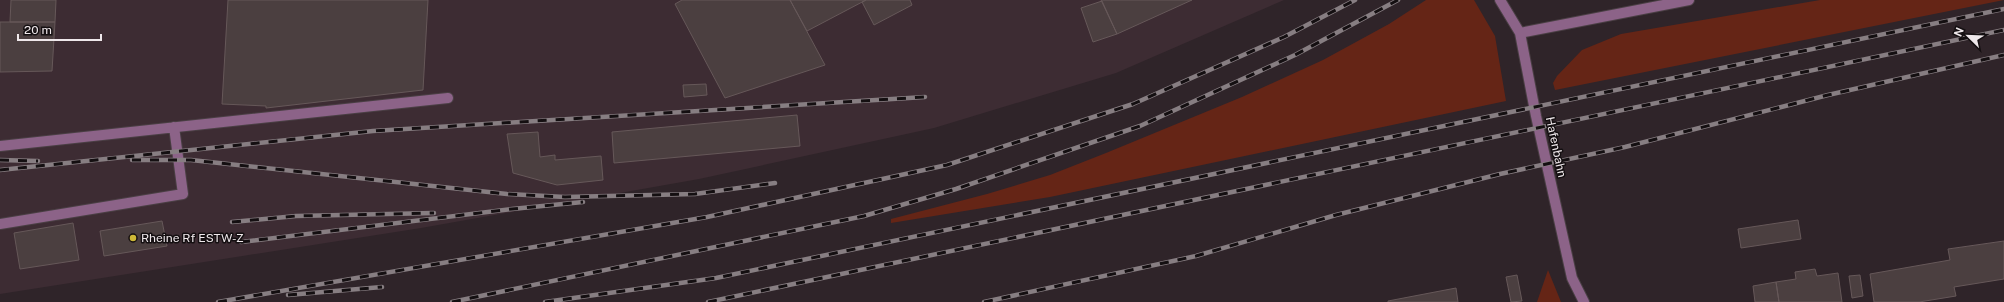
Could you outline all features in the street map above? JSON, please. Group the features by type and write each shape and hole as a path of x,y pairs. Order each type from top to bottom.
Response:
{"street":[{"name":"Hafenbahn","path":"1500,0 1520,33 1536,116 1572,278 1584,302"},
{"path":"1520,33 1689,0"},
{"path":"0,146 448,98"},
{"path":"0,224 183,194 174,127"}],"shaded area":[{"path":"0,0 1284,0 1116,73 934,128 699,179 421,228 0,294"},
{"path":"1426,0 1474,0 1495,36 1506,101 1050,197 891,223 891,219 987,194 1050,175 1242,97 1323,60 1389,24"},
{"path":"1820,0 2004,0 1555,90 1553,83 1557,76 1582,50 1621,34"},
{"path":"1548,270 1561,302 1537,302"}],"building":[{"path":"11,0 56,0 55,22 10,22"},
{"path":"228,0 428,0 423,90 266,108 266,106 222,104"},
{"path":"682,0 790,0 825,65 725,98 675,4"},
{"path":"790,0 866,0 807,31"},
{"path":"866,0 910,0 912,5 874,25 862,2"},
{"path":"1101,0 1192,0 1117,34"},
{"path":"1102,1 1117,34 1093,42 1081,8"},
{"path":"0,22 55,22 52,71 0,72"},
{"path":"706,84 707,95 684,97 683,85"},
{"path":"797,115 800,146 614,163 612,132"},
{"path":"538,132 540,157 555,155 555,160 601,156 603,180 557,185 513,173 507,134"},
{"path":"1798,220 1801,239 1741,248 1738,229"},
{"name":"Rheine Rf ESTW-Z","path":"162,221 167,246 104,256 100,231"},
{"path":"73,223 79,260 20,269 14,233"},
{"path":"2004,241 2004,279 1954,287 1956,296 1919,302 1874,302 1870,274 1950,260 1948,249"},
{"path":"1815,269 1817,276 1838,273 1842,302 1779,302 1776,282 1796,279 1795,272"},
{"path":"1517,275 1522,301 1511,302 1506,277"},
{"path":"1860,275 1863,296 1852,298 1849,276"},
{"path":"1776,282 1779,302 1755,302 1753,286"},
{"path":"1456,288 1458,302 1388,302 1388,301"}],"railway":[{"path":"218,302 707,217 947,165 1133,104 1284,37 1355,0"},
{"path":"452,302 864,216 956,189 1140,126 1295,55 1398,0"},
{"path":"545,302 716,278 2004,9"},
{"path":"708,302 2004,30"},
{"path":"984,302 1196,256 1336,215 1500,174 1625,147 1828,95 2004,55"},
{"path":"0,170 373,131 925,97"},
{"path":"0,160 38,161"},
{"path":"132,160 191,160 507,194 565,197 695,194 775,183"},
{"path":"241,242 512,209 583,202"},
{"path":"232,222 296,216 434,213"},
{"path":"288,295 382,287"}],"place":[{"name":"Rheine Rf ESTW-Z","path":"133,238"}]}
